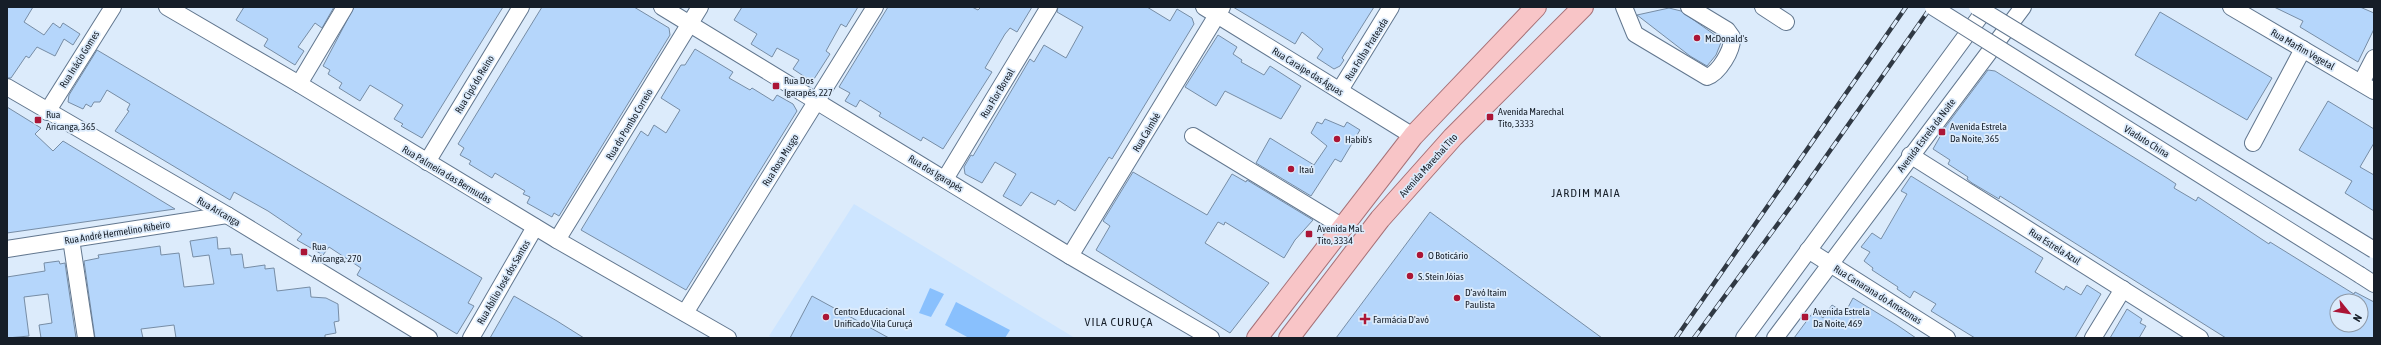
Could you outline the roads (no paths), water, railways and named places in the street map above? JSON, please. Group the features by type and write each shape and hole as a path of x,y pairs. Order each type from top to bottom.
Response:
{"main road":[{"path":"1257,338 1413,136 1536,7"},
{"name":"Avenida Marechal Tito","path":"1289,338 1380,219 1453,137 1583,7"},
{"path":"1404,192 1413,136"}],"street":[{"name":"Rua Inácio Gomes","path":"47,112 113,7"},
{"path":"299,84 345,7"},
{"name":"Rua Cipó do Reino","path":"427,162 521,7"},
{"name":"Rua dos Igarapés","path":"662,7 1070,256 1211,338"},
{"name":"Rua do Pombo Correio","path":"557,240 700,7"},
{"name":"Rua Rosa Musgo","path":"685,313 875,7"},
{"name":"Rua Flor Boreal","path":"945,179 1049,7"},
{"name":"Rua Folha Prateada","path":"1340,90 1392,7"},
{"path":"1624,7 1635,34 1707,77 1714,74 1730,50 1732,38 1727,30 1689,7"},
{"path":"1763,7 1786,22"},
{"name":"Viaduto China","path":"1934,7 2374,284"},
{"path":"1977,7 2374,250"},
{"path":"1744,338 1987,7"},
{"name":"Avenida Estrela da Noite","path":"1775,338 1910,155 2023,7"},
{"name":"Rua Marfim Vegetal","path":"2231,7 2254,13 2303,49 2368,87"},
{"name":"Rua Palmeira das Bermudas","path":"170,8 299,84 535,227 728,338"},
{"name":"Rua Caraípe das Águas","path":"1214,10 1413,136"},
{"name":"Rua Caimbé","path":"1070,256 1214,10"},
{"path":"2254,143 2303,49"},
{"path":"2368,87 2374,58"},
{"name":"Rua Aricanga","path":"7,88 227,215 428,338"},
{"path":"1193,136 1343,227"},
{"name":"Rua Estrela Azul","path":"1910,155 2200,338"},
{"name":"Rua André Hermelino Ribeiro","path":"7,249 227,215"},
{"name":"Rua Abílio José dos Santos","path":"471,338 535,227"},
{"path":"71,239 86,338"},
{"path":"1808,250 1829,264"},
{"name":"Rua Canarana do Amazonas","path":"1829,264 1947,338"},
{"path":"2094,338 2123,289"}],"water":[{"path":"930,288 944,294 931,317 919,313"},
{"path":"956,302 1010,330 1005,338 969,338 945,325"}],"railway":[{"path":"1676,338 1906,7"},
{"path":"1694,338 1794,202 1931,7"}],"place":[{"name":"McDonald's","path":"1697,38"},
{"name":"Rua Dos Igarapés, 227","path":"776,86"},
{"name":"Avenida Marechal Tito, 3333","path":"1490,117"},
{"name":"Rua Aricanga, 365","path":"38,120"},
{"name":"Avenida Estrela Da Noite, 365","path":"1942,132"},
{"name":"Habib's","path":"1337,139"},
{"name":"Itaú","path":"1291,169"},
{"name":"Avenida Mal. Tito, 3334","path":"1309,234"},
{"name":"Rua Aricanga, 270","path":"304,252"},
{"name":"O Boticário","path":"1420,255"},
{"name":"S. Stein Jóias","path":"1410,276"},
{"name":"D’avó Itaim Paulista","path":"1457,298"},
{"name":"Centro Educacional Unificado Vila Curuçá","path":"826,317"},
{"name":"Avenida Estrela Da Noite, 469","path":"1805,317"},
{"name":"Farmácia D'avó","path":"1365,319"}],"district":[{"name":"JARDIM MAIA","path":"1586,193"},
{"name":"VILA CURUÇA","path":"1119,322"}]}
